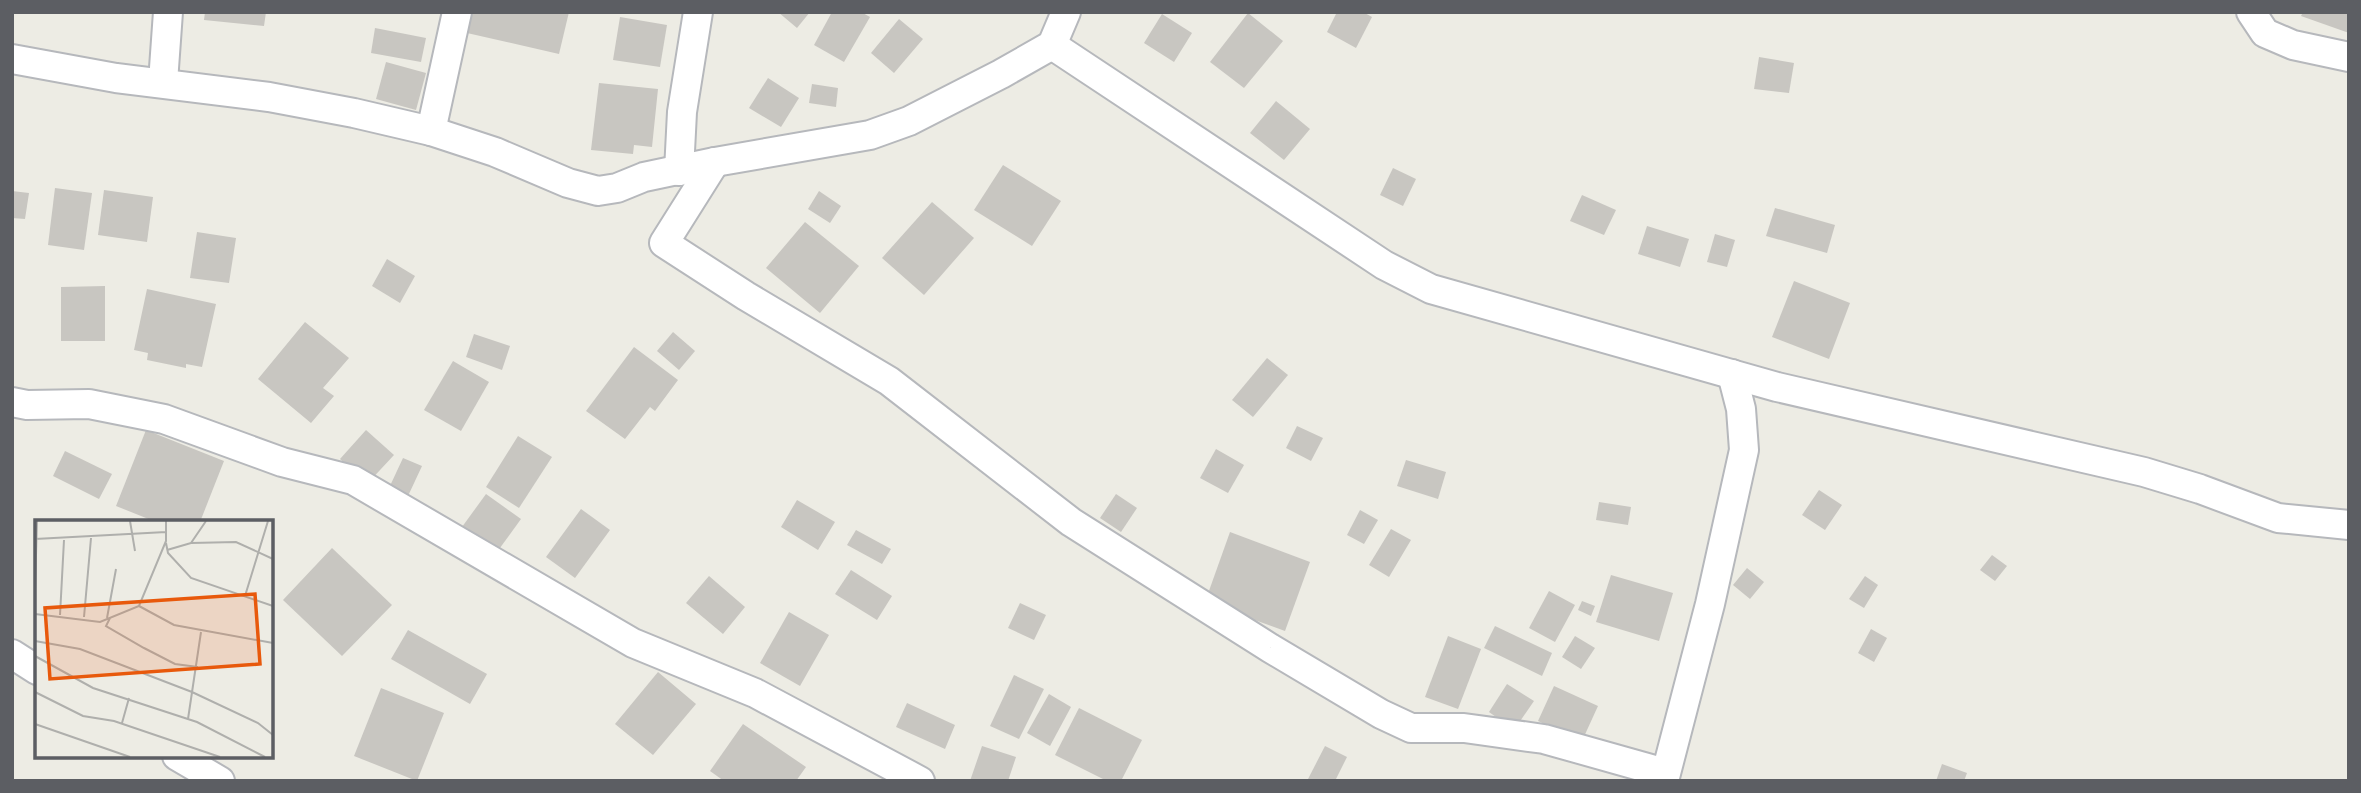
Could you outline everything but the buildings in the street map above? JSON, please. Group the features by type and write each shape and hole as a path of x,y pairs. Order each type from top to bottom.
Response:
{"street":[{"path":"163,82 168,12"},
{"path":"431,131 457,12"},
{"path":"679,171 682,112 698,12"},
{"path":"12,59 116,78 269,97 354,113 431,131 495,152 568,183 598,191 617,188 644,177 715,162 870,135 909,121 1052,45 1066,12"},
{"path":"2251,12 2265,33 2293,46 2349,57"},
{"path":"1052,45 1384,265 1431,289 1732,374 2144,472 2277,517 2349,525"},
{"path":"715,162 664,243 746,296 889,381 1071,522 1270,648 1381,714 1411,728 1464,728 1544,739 1664,777 1710,604 1744,450 1741,409 1732,374"},
{"path":"12,402 27,405 89,404 164,419 282,462 353,480 633,643 755,693 920,781"},
{"path":"12,654 35,669"},
{"path":"180,758 220,781"}]}
